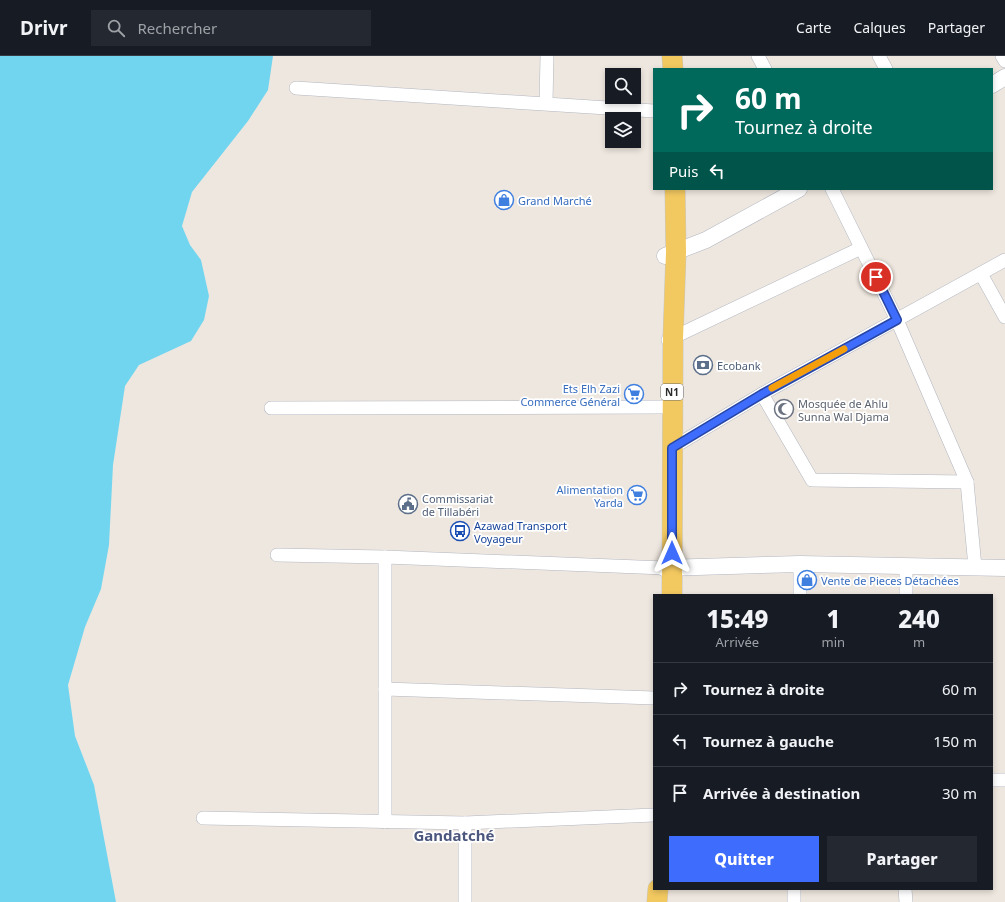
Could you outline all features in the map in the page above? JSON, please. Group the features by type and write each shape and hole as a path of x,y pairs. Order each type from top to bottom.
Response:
{"main road":[{"path":"664,56 664,68"},
{"path":"672,56 673,68"},
{"name":"N1","path":"665,190 671,254"},
{"name":"N1","path":"663,594 668,568 672,448 669,340 671,254 675,190"},
{"name":"N1","path":"669,340 663,407 668,568 672,594"},
{"path":"657,902 658,890"},
{"path":"666,890 666,902"}],"street":[{"path":"546,103 547,56"},
{"path":"758,56 764,68"},
{"path":"879,56 885,68"},
{"path":"1002,56 1005,61"},
{"path":"993,84 1005,77"},
{"path":"296,88 653,111"},
{"path":"671,254 706,240 797,190"},
{"path":"833,190 897,320 966,482 975,567"},
{"path":"669,340 862,248"},
{"path":"672,448 762,394 1005,260"},
{"path":"981,274 1005,317"},
{"path":"762,394 812,480 966,482"},
{"path":"271,408 663,407"},
{"path":"277,555 385,557 668,568 800,564 1005,568"},
{"path":"385,557 385,822"},
{"path":"800,564 800,594"},
{"path":"906,566 906,594"},
{"path":"385,689 653,698"},
{"path":"993,780 1005,780"},
{"path":"203,818 465,823 653,815"},
{"path":"465,823 465,902"},
{"path":"794,890 794,902"},
{"path":"905,890 906,902"}],"water":[{"path":"0,56 273,56 268,90 248,121 192,192 182,226 190,245 201,260 209,296 204,320 191,341 139,365 125,386 113,465 109,545 101,589 85,627 68,685 75,736 94,785 116,902 0,902"}],"slow traffic":[{"path":"772,388 844,349"}],"place":[{"name":"Grand Marché","path":"504,200"},
{"name":"Ecobank","path":"703,365"},
{"name":"Ets Elh Zazi Commerce Général","path":"634,394"},
{"name":"Mosquée de Ahlu Sunna Wal Djama","path":"784,409"},
{"name":"Alimentation Yarda","path":"637,495"},
{"name":"Commissariat de Tillabéri","path":"408,504"},
{"name":"Azawad Transport Voyageur","path":"460,531"},
{"name":"Vente de Pieces Détachées","path":"807,580"}],"district":[{"name":"Gandatché","path":"454,835"}],"route":[{"path":"672,553 672,448 762,394 897,320 876,277"}]}
